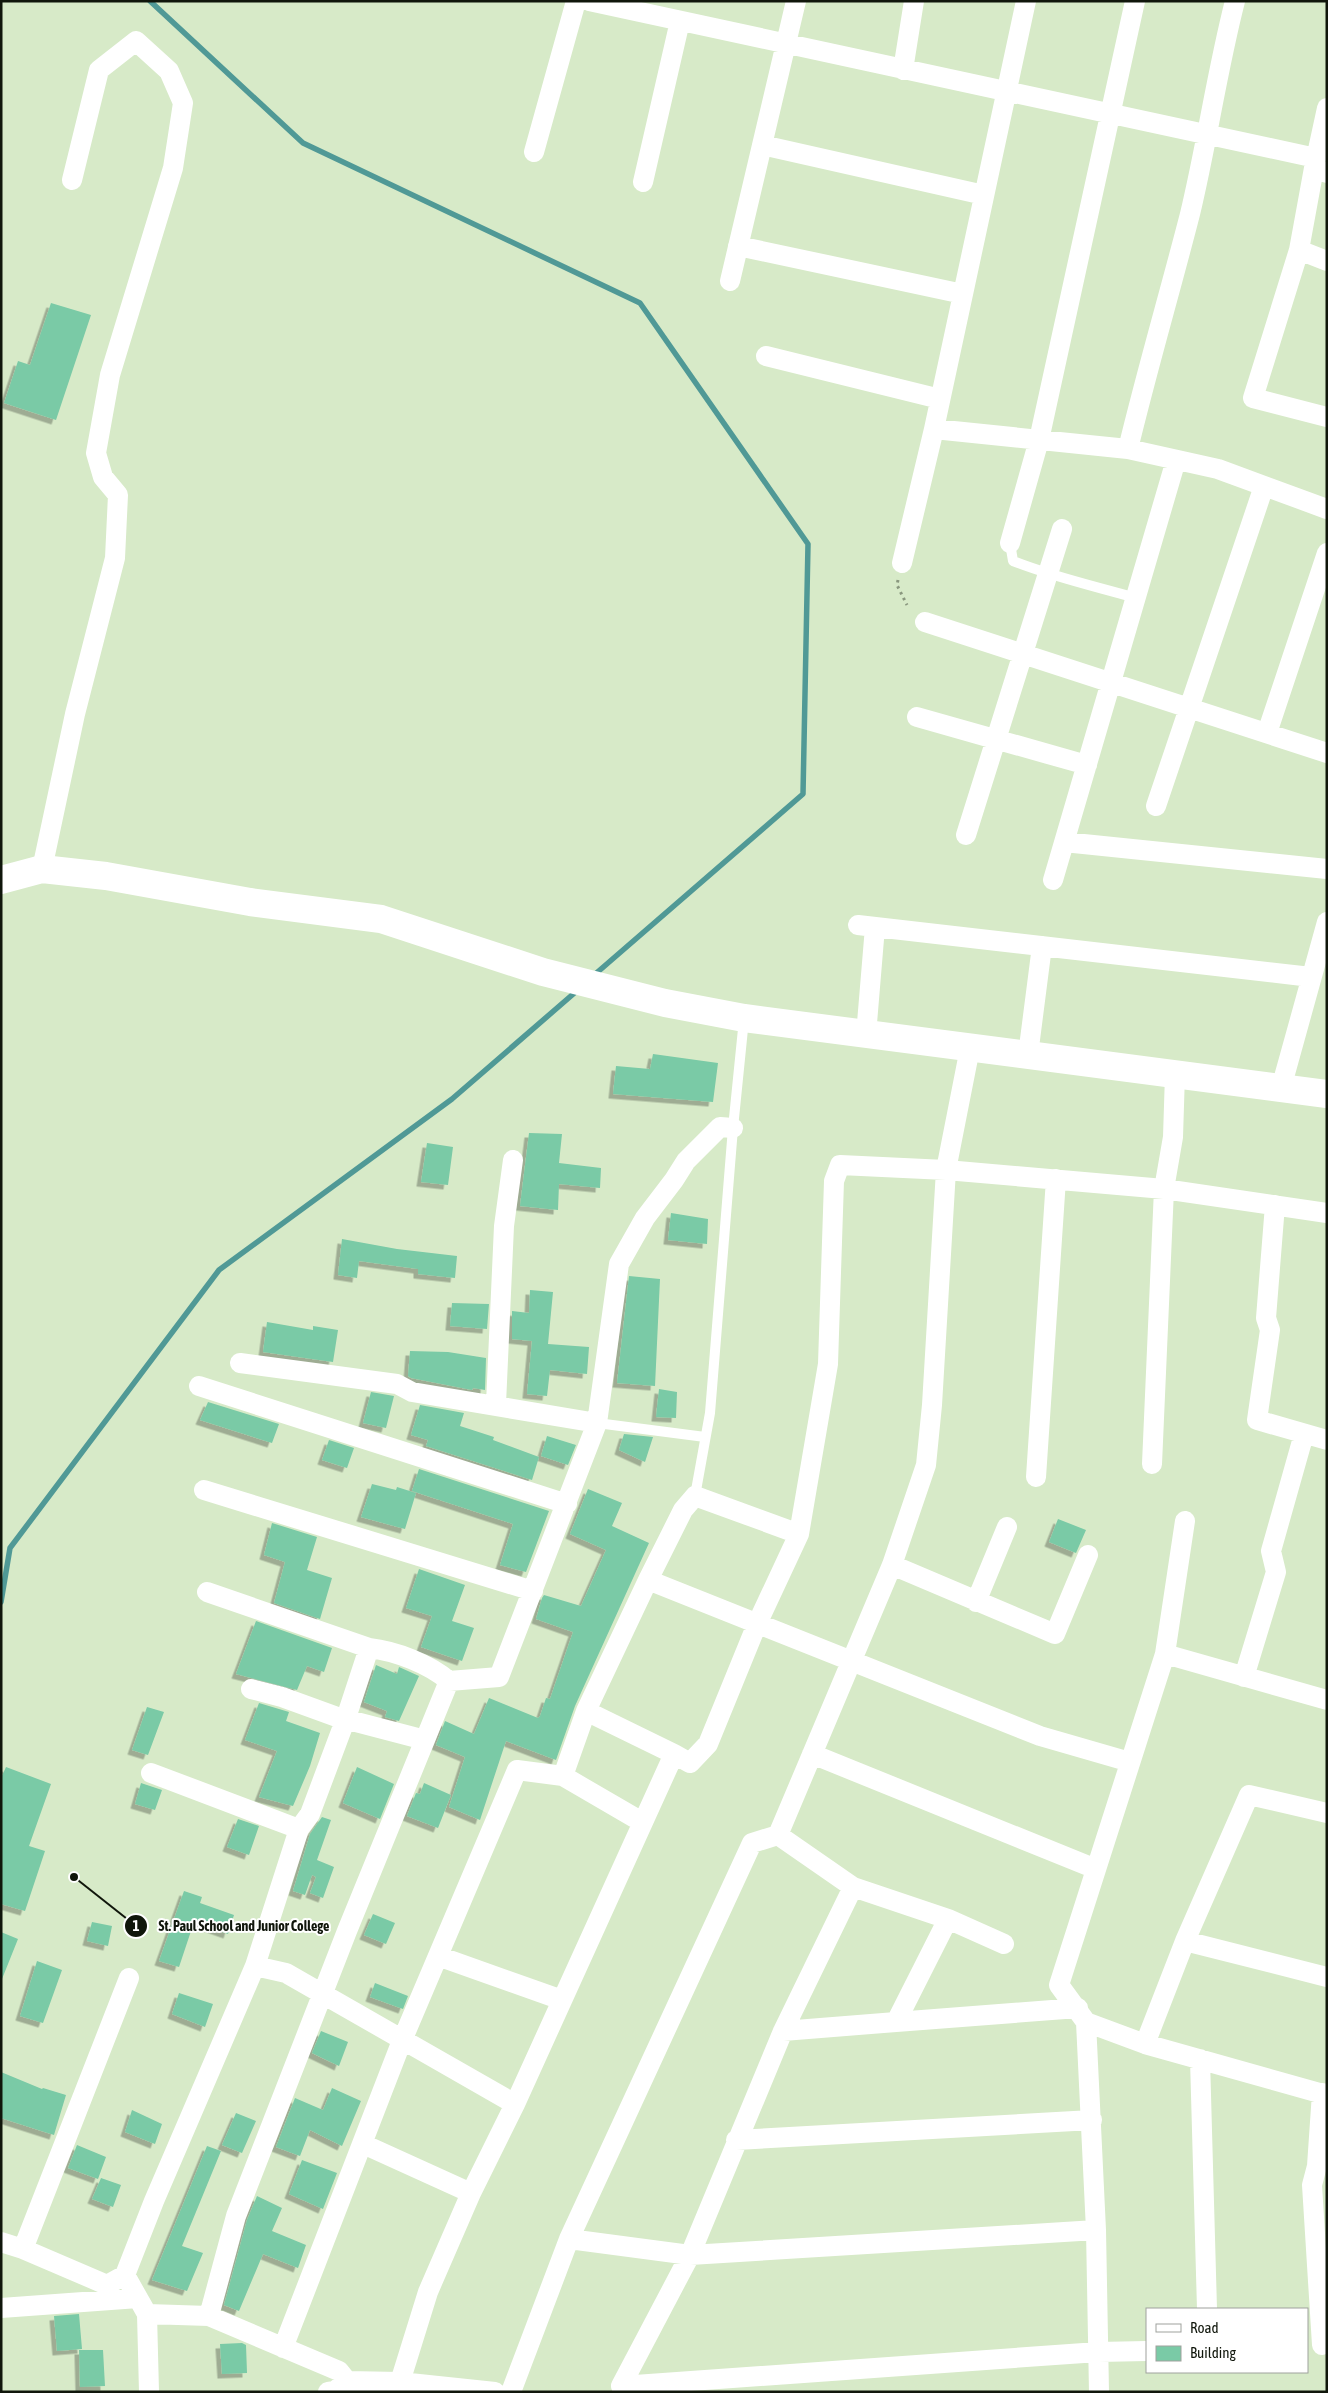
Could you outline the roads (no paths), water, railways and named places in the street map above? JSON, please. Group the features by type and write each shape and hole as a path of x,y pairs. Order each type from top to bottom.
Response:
{"street":[{"path":"534,152 576,1"},
{"path":"589,1 1206,136 1319,166"},
{"path":"730,281 796,1"},
{"path":"903,70 914,1"},
{"path":"902,563 934,429 1026,1"},
{"path":"1010,543 1039,440 1136,1"},
{"path":"1128,449 1149,361 1190,213 1235,1"},
{"path":"643,182 680,21"},
{"path":"42,869 75,714 114,558 118,495 103,478 96,453 110,374 173,168 183,103 169,71 136,41 99,70 72,180"},
{"path":"1327,108 1319,166 1299,250 1253,398 1327,417"},
{"path":"762,145 984,195"},
{"path":"738,246 963,294"},
{"path":"1299,250 1327,261"},
{"path":"766,356 940,399"},
{"path":"934,429 1128,449 1218,469 1327,510"},
{"path":"1053,880 1176,460"},
{"path":"1156,806 1264,486"},
{"path":"966,835 1062,529"},
{"path":"1267,733 1327,553"},
{"path":"925,622 1327,753"},
{"path":"917,717 1087,765"},
{"path":"1064,842 1327,869"},
{"path":"1,880 42,869 106,876 250,902 380,919 572,980 665,1003 744,1018 1327,1094"},
{"path":"1281,1088 1318,966 1327,922"},
{"path":"866,1035 866,926 1042,946 1318,966"},
{"path":"1028,1055 1042,946"},
{"path":"778,1835 892,1565 926,1465 932,1406 946,1170 970,1048"},
{"path":"1152,1464 1164,1189 1172,1137 1176,1074"},
{"path":"207,1592 369,1648 386,1650 439,1672 449,1681 499,1677 597,1423 619,1264 645,1218 693,1152 720,1127 732,1128"},
{"path":"496,1404 504,1226 513,1160"},
{"path":"586,1711 690,1763 708,1744 757,1624 799,1534 828,1364 834,1181 840,1165 946,1170 1164,1189 1327,1213"},
{"path":"1036,1476 1056,1179"},
{"path":"1275,1205 1266,1318 1270,1330 1257,1420 1327,1440"},
{"path":"240,1362 397,1384 412,1392 496,1404 597,1423"},
{"path":"199,1386 567,1504"},
{"path":"1244,1677 1276,1572 1271,1551 1304,1434"},
{"path":"204,1490 533,1592"},
{"path":"563,1776 586,1711 648,1580 683,1510 696,1496 799,1534"},
{"path":"1185,1521 1165,1654 1059,1986 1082,2015 1145,2044 1324,2094 1322,2167 1312,2184 1322,2245 1319,2345"},
{"path":"976,1602 1007,1527"},
{"path":"892,1565 1055,1634 1088,1555"},
{"path":"648,1580 1040,1736 1130,1762"},
{"path":"1,2242 23,2249 107,2285 125,2275 154,2201 255,1966 299,1829 310,1814 346,1718 369,1648"},
{"path":"1165,1654 1327,1700"},
{"path":"209,2316 236,2216 449,1681"},
{"path":"251,1689 425,1740"},
{"path":"400,2382 428,2292 471,2194 515,2104 674,1754"},
{"path":"812,1754 1096,1869"},
{"path":"283,2348 403,2040 517,1770 563,1776 642,1822"},
{"path":"151,1772 299,1829"},
{"path":"1145,2044 1185,1941 1249,1795 1327,1813"},
{"path":"778,1835 853,1887 948,1919 1004,1944"},
{"path":"512,2392 569,2239 752,1843 778,1835"},
{"path":"620,2389 690,2255 736,2140 783,2031 853,1887"},
{"path":"896,2022 948,1919"},
{"path":"1185,1941 1327,1977"},
{"path":"438,1956 562,2000"},
{"path":"255,1966 286,1974 515,2104"},
{"path":"23,2249 129,1978"},
{"path":"783,2031 896,2022 1082,2015"},
{"path":"1082,2015 1092,2120 1100,2392"},
{"path":"1200,2059 1207,2308"},
{"path":"736,2140 1092,2120"},
{"path":"363,2144 471,2194"},
{"path":"569,2239 690,2255 1096,2230"},
{"path":"125,2275 143,2306 149,2392"},
{"path":"1,2308 143,2306 209,2316 339,2371 347,2381"},
{"path":"620,2389 1098,2352 1146,2351"},
{"path":"328,2392 335,2391 347,2381 400,2382 495,2392"}],"lane":[{"path":"1010,543 1013,561 1048,575 1136,598"},
{"path":"696,1496 710,1412 732,1128 744,1018"},
{"path":"597,1423 705,1437"}],"waterway":[{"path":"150,1 303,143 640,303 808,544 803,794 593,976"},
{"path":"1,1602 10,1548 219,1270 452,1099 579,989"}],"place":[{"name":"St. Paul School and Junior College","path":"74,1877"}]}
